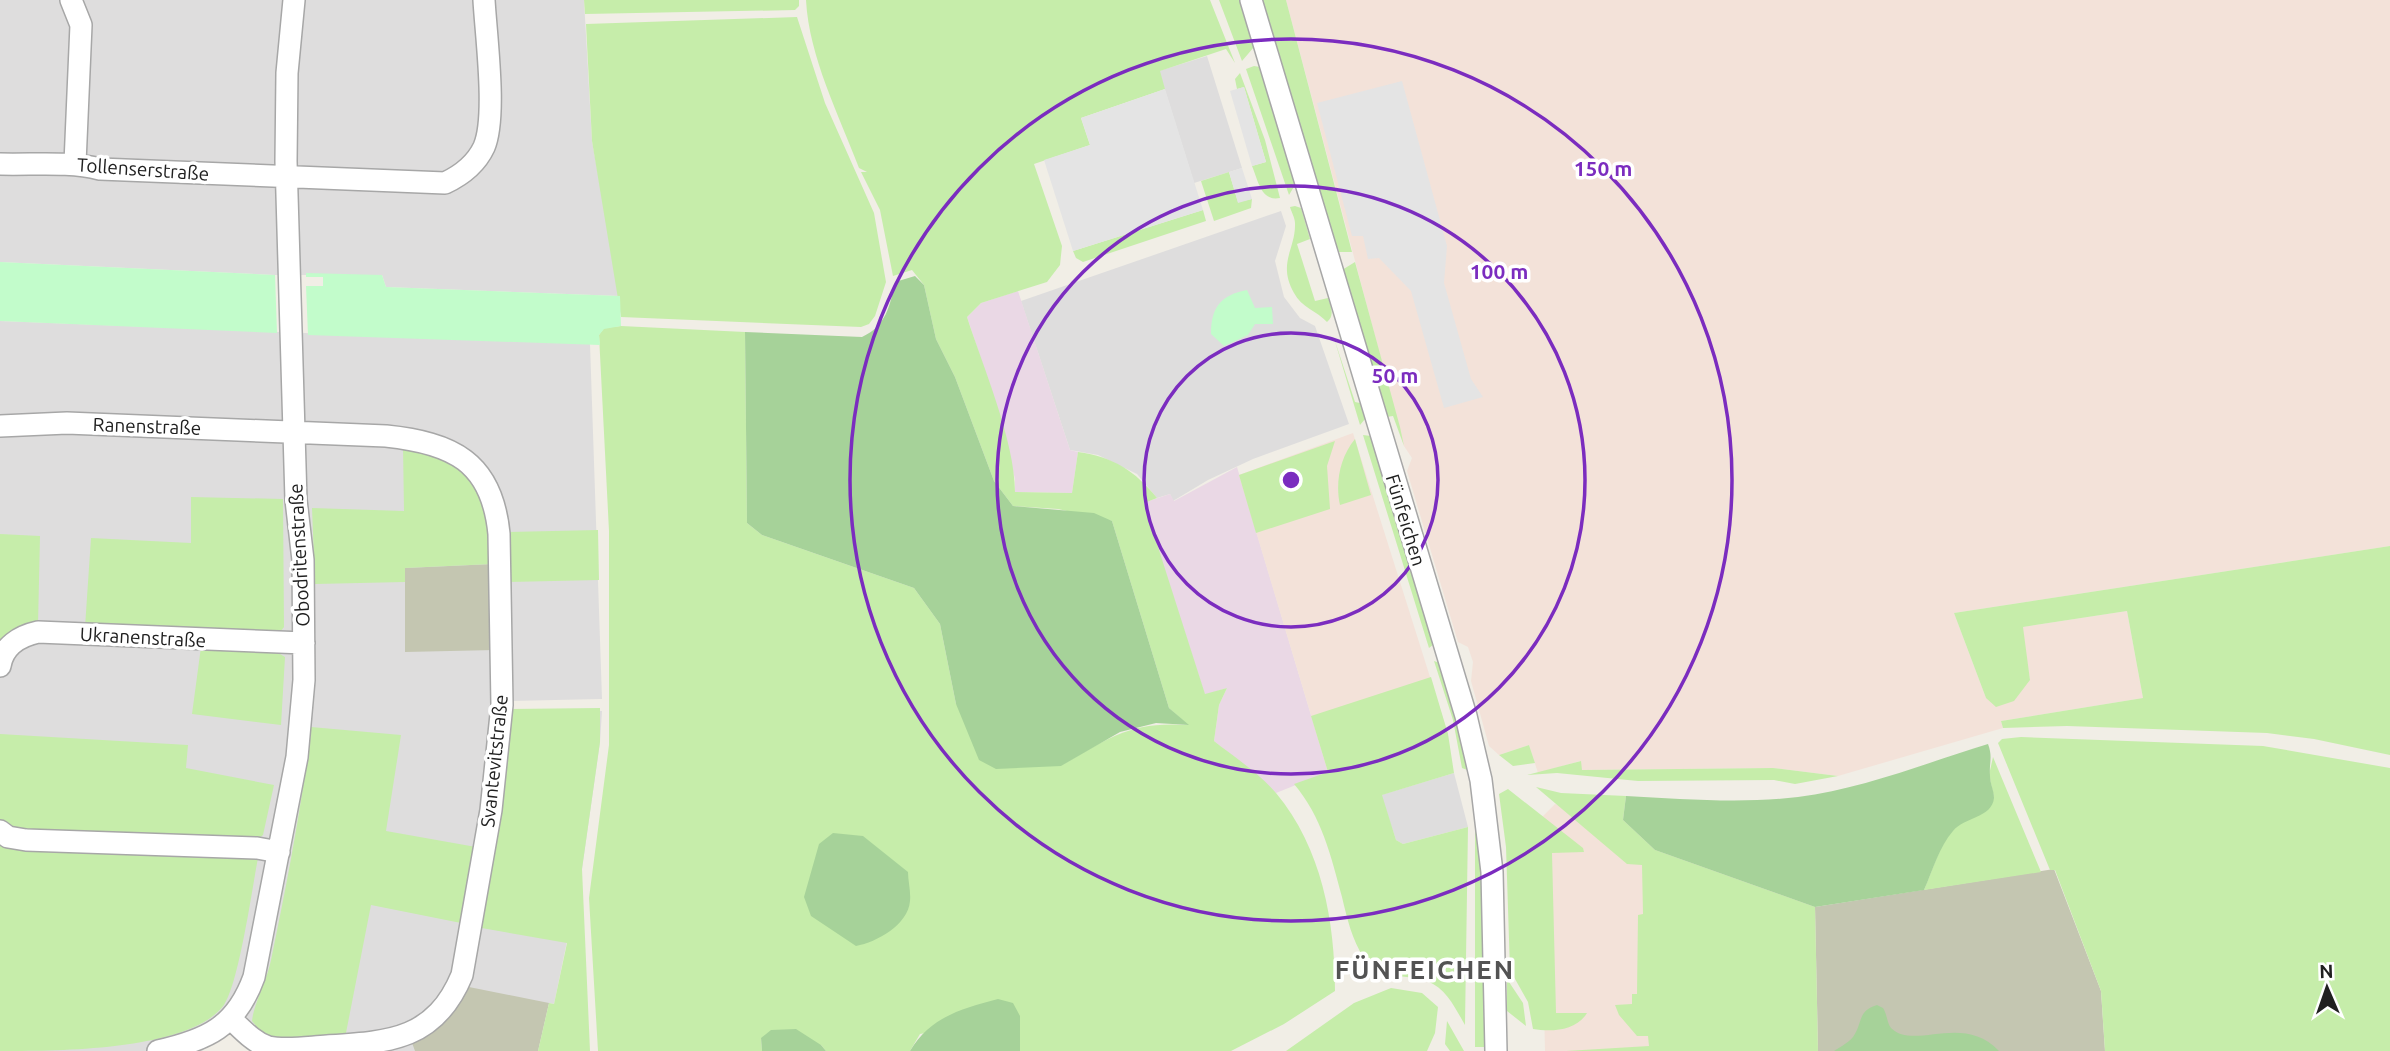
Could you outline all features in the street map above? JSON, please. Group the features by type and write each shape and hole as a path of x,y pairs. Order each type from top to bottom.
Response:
{"street":[{"path":"71,0 81,25 75,163"},
{"name":"Obodritenstraße","path":"158,1051 194,1043 230,1018 241,1006 254,977 297,757 304,680 303,560 298,525 286,178 287,73 294,0"},
{"name":"Tollenserstraße","path":"0,164 48,166 75,163 100,169 432,185 452,180 468,169 478,157 488,133 484,0"},
{"name":"Fünfeichen","path":"1251,0 1310,205 1466,716 1481,780 1492,872 1496,1051"},
{"name":"Ranenstraße","path":"0,426 66,423 294,431"},
{"name":"Svantevitstraße","path":"230,1018 257,1042 279,1049 379,1043 413,1033 438,1016 452,997 462,975 491,810 502,705 503,628 497,513 488,486 472,467 450,450 427,440 294,431"},
{"name":"Ukranenstraße","path":"0,666 8,647 23,635 38,632 304,643"},
{"path":"0,831 8,837 26,840 257,848 279,852"}],"shaded area":[{"path":"0,0 584,0 592,141 620,296 386,287 382,275 275,275 0,262"},
{"path":"1286,0 2390,0 2390,546 1954,613 1986,698 2030,680 2022,627 2127,611 2143,698 2001,721 2003,728 1838,776 1773,768 1581,770 1580,761 1538,773 1529,745 1499,755 1489,746 1471,681 1473,662 1468,647 1458,642 1407,471 1412,458 1404,446"},
{"path":"1207,56 1242,168 1194,183 1159,71"},
{"path":"1402,81 1447,246 1444,283 1471,379 1483,397 1444,408 1411,291 1379,258 1368,259 1363,236 1352,236 1317,103"},
{"path":"1244,87 1266,162 1252,166 1230,91"},
{"path":"1165,89 1203,210 1073,251 1044,160 1090,145 1081,118"},
{"path":"1242,168 1252,199 1238,203 1229,172"},
{"path":"1281,211 1286,226 1275,261 1284,297 1300,318 1315,326 1349,424 1253,459 1208,480 1173,501 1170,494 1157,498 1137,474 1098,455 1070,450 1021,301"},
{"path":"1018,291 1070,450 1078,452 1072,493 1015,492 1015,479 998,410 967,317 981,303"},
{"path":"0,321 590,344 602,699 509,701 509,709 602,711 582,869 554,1004 549,1003 538,1051 256,1051 230,1030 202,1051 0,1051"},
{"path":"1353,433 1448,734 1328,772 1239,475"},
{"path":"1237,467 1328,772 1276,793 1214,741 1219,705 1227,688 1205,695 1143,503 1170,494 1174,501"},
{"path":"493,564 495,650 405,652 405,568"},
{"path":"1454,773 1468,827 1403,844 1396,840 1381,795"},
{"path":"1555,804 1623,820 1655,850 1815,907 1818,1051 1545,1051 1540,819"},
{"path":"2054,869 2101,991 2105,1051 1818,1051 1815,907"},
{"path":"464,986 549,1003 538,1051 415,1051 411,1040"}],"green space":[{"path":"584,0 799,0 799,6 795,10 585,14"},
{"path":"806,0 1210,0 1235,63 1226,49 1160,71 1165,89 1081,118 1090,145 1034,164 1062,246 1060,265 1047,282 981,303 967,317 1004,427 1014,472 1015,492 1072,493 1078,452 1102,457 1123,467 1157,498 1144,503 1205,694 1227,688 1219,705 1214,741 1276,793 1305,837 1315,862 1328,913 1335,991 1284,1024 1231,1051 1020,1051 1020,1016 920,1034 910,1051 826,1051 821,1045 761,1038 762,1051 598,1051 589,898 609,745 609,531 599,335 604,328 621,326 745,332 747,523 762,535 914,588 940,624 956,704 1060,766 1107,740 1135,729 1168,724 1188,725 1169,708 1112,521 1058,509 1013,506 994,481 955,377 936,339 924,285 912,270 893,276 880,210 861,172 867,172 859,168 826,86 813,43"},
{"path":"1219,0 1240,0 1254,47 1242,61"},
{"path":"1261,0 1286,0 1352,252 1339,252 1338,248 1333,247"},
{"path":"797,17 825,103 874,213 886,282 875,316 869,324 861,327 621,317 592,141 586,24"},
{"path":"1260,67 1295,185 1289,195 1246,69"},
{"path":"1240,73 1265,140 1280,198 1268,197 1264,193 1252,166 1266,162 1244,87 1237,89 1235,79"},
{"path":"1229,172 1238,202 1252,199 1251,208 1214,221 1201,181"},
{"path":"1290,207 1301,208 1310,239 1297,244 1315,301 1328,298 1332,314 1327,322 1301,302 1289,282 1287,265 1295,232"},
{"path":"1203,210 1206,221 1083,262 1076,258 1073,251"},
{"path":"0,262 275,275 277,333 0,321"},
{"path":"1355,262 1404,446 1393,416 1386,417 1342,270"},
{"path":"306,273 382,275 386,287 620,296 621,326 604,329 599,335 600,345 308,335 306,286 323,286 323,277 306,277"},
{"path":"915,276 924,285 936,339 955,377 994,481 1013,506 1094,513 1112,521 1169,708 1189,725 1156,723 1120,732 1061,766 996,769 979,760 956,704 940,624 914,588 762,535 747,523 745,332 862,337 882,321 889,307 895,282"},
{"path":"1247,290 1255,308 1272,307 1273,324 1255,324 1248,335 1224,346 1211,334 1213,316 1224,299"},
{"path":"1334,338 1355,402 1360,403 1365,419 1360,425"},
{"path":"1363,435 1371,436 1434,644 1429,648"},
{"path":"1355,439 1371,495 1340,505 1340,470"},
{"path":"1335,441 1327,466 1330,509 1256,533 1239,475"},
{"path":"403,446 448,457 482,490 493,564 405,568 405,582 315,584 312,508 404,511"},
{"path":"191,497 283,499 284,627 278,635 85,627 91,538 191,543"},
{"path":"598,530 599,580 509,582 507,532"},
{"path":"0,534 40,536 38,625 0,647"},
{"path":"2390,546 2390,755 2314,739 2267,733 2067,726 2003,728 2001,721 2143,698 2127,611 2023,627 2030,680 2014,701 1996,707 1986,698 1954,613"},
{"path":"201,647 275,651 285,657 281,725 192,714"},
{"path":"1434,661 1440,663 1470,771 1462,768 1453,720"},
{"path":"1431,677 1448,734 1454,773 1382,795 1396,840 1403,844 1468,827 1465,1025 1450,1000 1434,984 1417,978 1386,975 1372,967 1364,958 1350,929 1319,823 1294,784 1328,772 1311,716"},
{"path":"600,708 600,742 582,869 590,1051 538,1051 549,1003 554,1004 567,943 476,927 509,709"},
{"path":"311,727 401,735 386,831 476,847 461,923 371,905 345,1038 267,1039 252,1021 269,968 277,931 299,815"},
{"path":"0,734 188,745 186,768 274,785 263,835 255,841 10,829 0,822"},
{"path":"2021,737 2263,746 2390,768 2390,1051 2105,1051 2101,991 2055,870 2050,870 1998,743 2002,739"},
{"path":"1988,744 1991,756 1990,779 1994,795 1992,805 1983,814 1958,826 1948,837 1924,890 1815,907 1655,850 1623,820 1626,796 1734,801 1798,797 1870,782"},
{"path":"1529,745 1535,763 1513,766 1499,755"},
{"path":"1993,757 2041,872 1924,890 1941,848 1951,832 1963,822 1980,814 1994,797 1989,775"},
{"path":"1581,761 1582,770 1773,768 1838,776 1795,784 1774,780 1638,781 1557,773 1527,775"},
{"path":"1536,787 1561,793 1626,796 1623,820 1655,850 1815,907 1818,1051 1566,1051 1649,1046 1648,1036 1637,1036 1619,1015 1615,1005 1632,1004 1632,994 1637,994 1638,915 1643,914 1642,865 1627,864"},
{"path":"1508,789 1583,848 1584,852 1552,853 1556,1013 1587,1013 1577,1024 1563,1029 1533,1029 1528,1002 1510,970 1506,847 1499,794"},
{"path":"1475,828 1483,871 1489,1042 1484,1047 1475,1047"},
{"path":"833,833 863,836 908,872 910,901 904,918 882,936 856,946 811,916 804,897 819,844"},
{"path":"0,839 258,858 240,957 230,994 224,1005 207,1020 183,1032 153,1040 87,1049 0,1051"},
{"path":"1507,979 1523,1003 1526,1026 1507,1011"},
{"path":"1391,988 1422,993 1438,1007 1435,1033 1427,1051 1286,1051 1354,1003"},
{"path":"998,999 1013,1003 1020,1016 1020,1051 910,1051 918,1039 937,1022 959,1011"},
{"path":"1877,1005 1883,1008 1891,1028 1901,1034 1970,1034 1985,1040 1999,1051 1834,1051 1851,1039 1863,1014"},
{"path":"1447,1021 1464,1051 1450,1051 1445,1044"},
{"path":"796,1029 826,1051 762,1051 761,1038 771,1030"}],"district":[{"name":"FÜNFEICHEN","path":"1425,970"}]}
